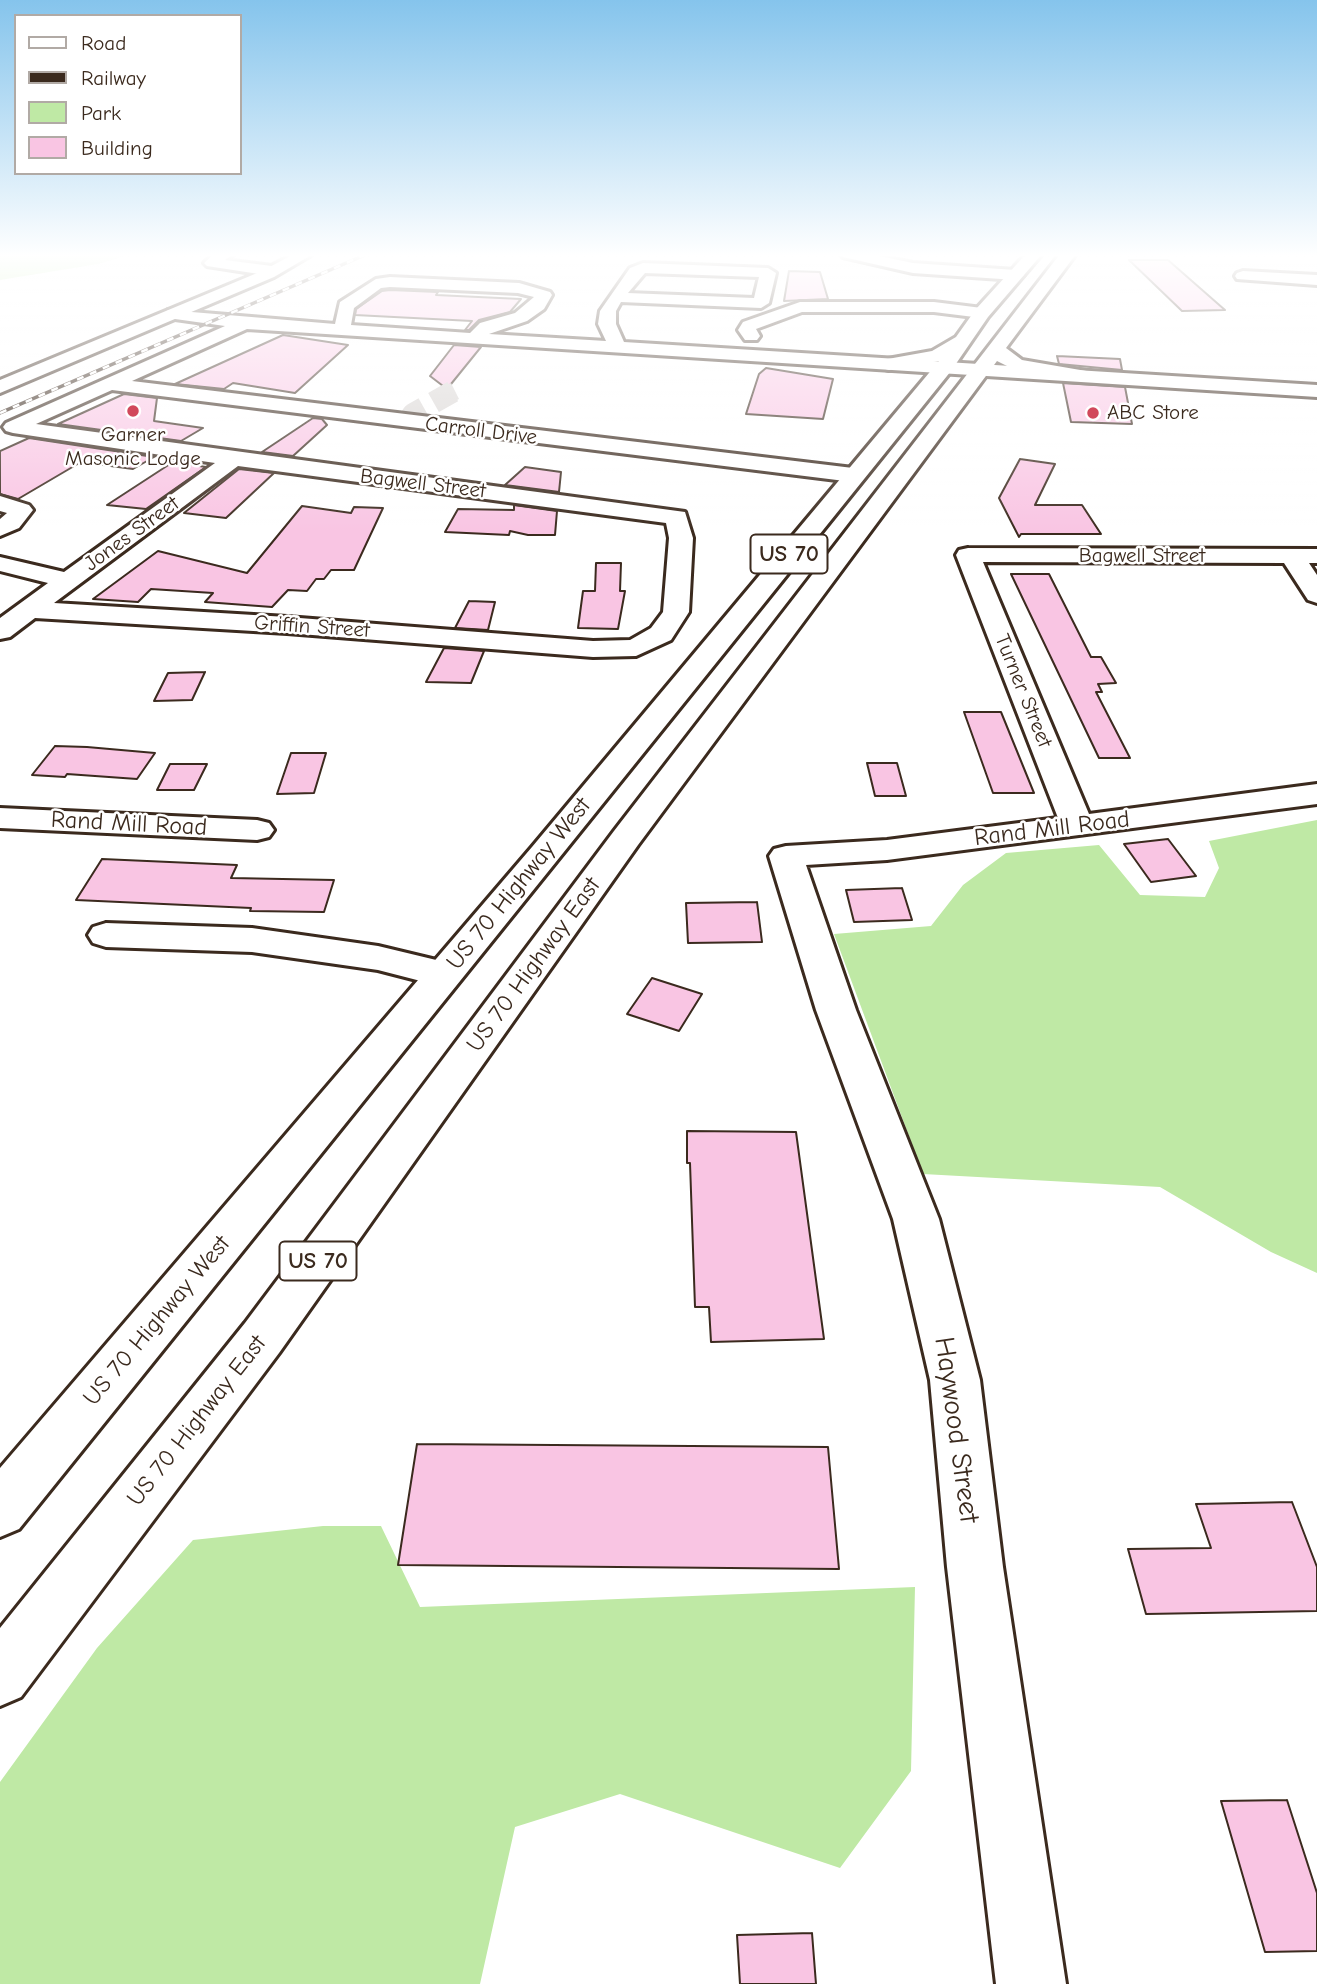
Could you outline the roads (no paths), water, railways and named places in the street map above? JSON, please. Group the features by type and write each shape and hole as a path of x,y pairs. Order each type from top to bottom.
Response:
{"street":[{"path":"0,387 96,347"},
{"path":"7,430 194,347"},
{"path":"611,347 1170,382 1203,379 1237,386 1317,391"},
{"path":"762,347 762,357"},
{"path":"889,364 937,356 952,347"},
{"name":"US 70 Highway West","path":"0,1510 958,347"},
{"name":"US 70 Highway East","path":"0,1676 262,1338 626,838 996,348"},
{"path":"996,348 1004,358 1017,365 1084,376"},
{"name":"Carroll Drive","path":"110,384 853,475"},
{"name":"Bagwell Street","path":"7,430 677,517 681,538 676,612 661,634 636,648 631,648"},
{"name":"Jones Street","path":"32,610 234,459"},
{"path":"0,503 21,510 11,523 0,529"},
{"name":"Bagwell Street","path":"968,555 1304,556"},
{"name":"Turner Street","path":"968,555 1078,827"},
{"path":"1304,556 1317,595"},
{"path":"0,564 69,581"},
{"path":"0,631 32,610"},
{"name":"Griffin Street","path":"32,610 287,625 593,649 631,648"},
{"name":"Rand Mill Road","path":"786,856 887,850 1317,794"},
{"name":"Rand Mill Road","path":"0,818 257,830"},
{"name":"Haywood Street","path":"786,856 836,1010 916,1219 955,1380 975,1567 1031,1984"},
{"path":"106,935 252,940 378,958 444,974"}],"tunnel":[{"path":"408,422 413,414 454,391"},
{"path":"451,393 455,391"}],"railway":[{"path":"0,413 153,347"}],"place":[{"name":"Garner Masonic Lodge","path":"133,411"},
{"name":"ABC Store","path":"1093,413"}]}
